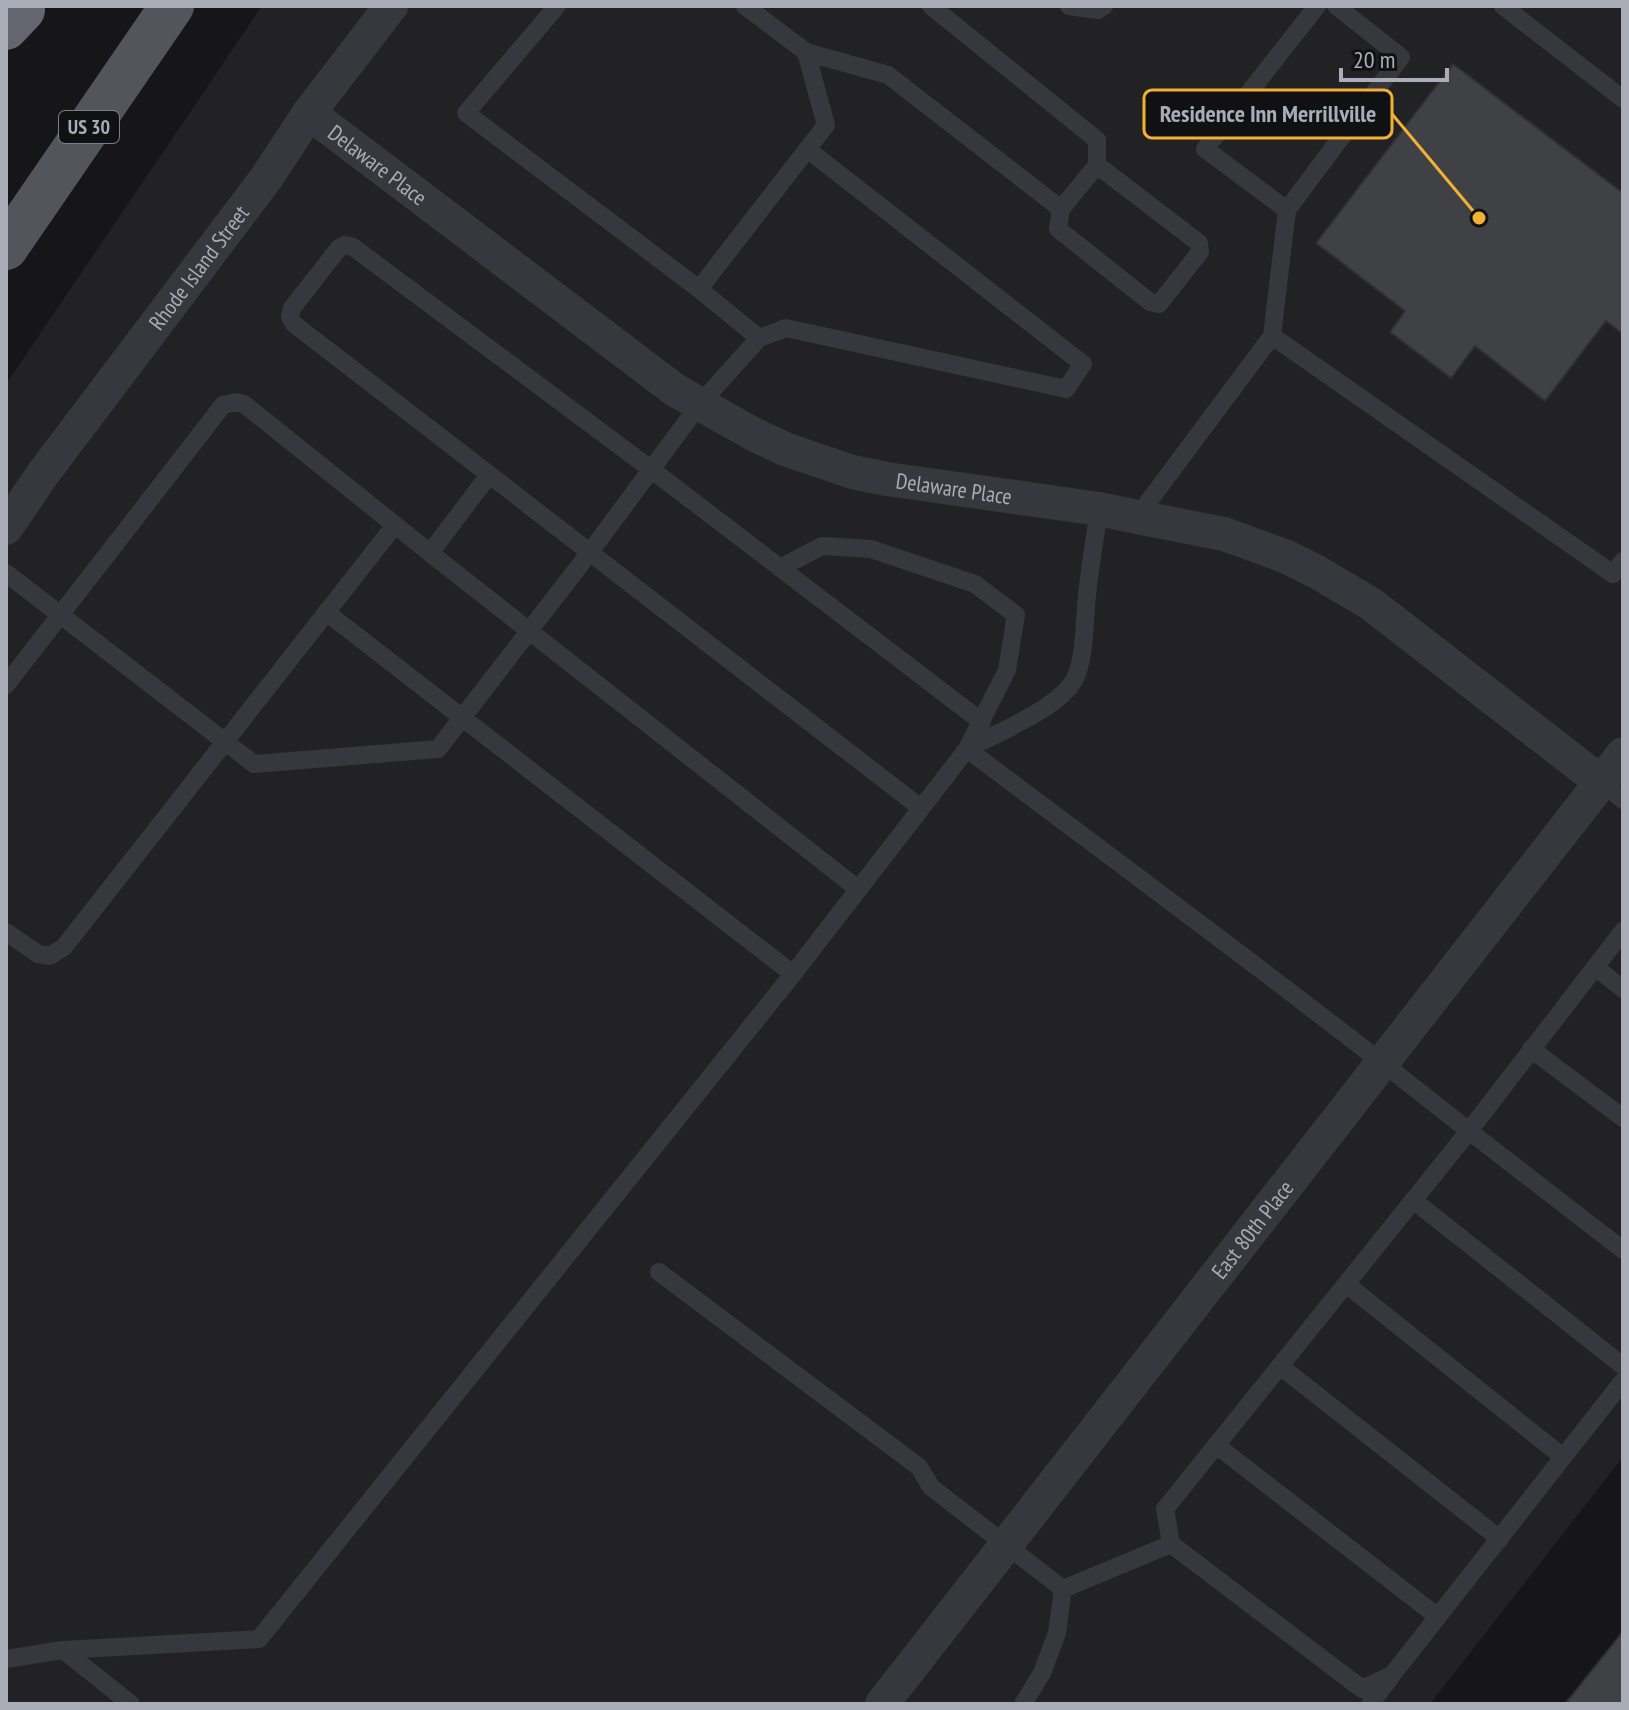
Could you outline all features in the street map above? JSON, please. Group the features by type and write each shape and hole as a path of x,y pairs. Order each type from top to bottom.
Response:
{"main road":[{"name":"US 30","path":"6,248 172,6"}],"street":[{"name":"Rhode Island Street","path":"6,528 42,475 267,177 309,113 391,6"},
{"name":"Delaware Place","path":"309,113 675,390 755,435 852,472 1099,509 1224,534 1287,557 1346,587 1396,622 1612,791"},
{"name":"East 80th Place","path":"882,1704 1383,1063 1612,791 1623,754"}],"lane":[{"path":"557,6 466,113 759,338"},
{"path":"745,6 806,52 888,75 1061,209"},
{"path":"931,6 1097,140 1097,165 1061,209 1058,229 1150,302 1159,304 1200,252 1199,243 1097,165"},
{"path":"1069,6 1098,10 1104,6"},
{"path":"1287,210 1205,149 1317,6"},
{"path":"1137,517 1272,336 1287,210 1401,57 1336,6"},
{"path":"1503,6 1623,99"},
{"path":"1523,22 1535,6"},
{"path":"699,289 826,125 806,52"},
{"path":"6,573 254,764 438,749 699,405 759,338 786,328 1066,389 1083,364 807,149"},
{"path":"921,808 294,324 290,317 292,308 339,248 345,245 353,247 982,722"},
{"path":"1272,336 1613,574 1623,561"},
{"path":"6,685 223,405 236,402 244,404 858,889"},
{"path":"430,553 489,475"},
{"path":"967,749 1061,697 1074,682 1081,659 1099,509"},
{"path":"6,932 38,954 50,956 64,947 395,525"},
{"path":"6,1659 63,1650 259,1639 793,974 967,749 1007,670 1016,615 975,584 871,549 822,546 780,568"},
{"path":"326,612 793,974"},
{"path":"967,749 1383,1063 1623,1250"},
{"path":"1392,1675 1362,1689 1171,1544 1165,1509 1469,1131 1623,931"},
{"path":"1595,967 1623,989"},
{"path":"1531,1049 1623,1118"},
{"path":"1413,1200 1623,1366"},
{"path":"659,1272 919,1467 931,1487 1063,1589"},
{"path":"1346,1284 1563,1457"},
{"path":"1280,1366 1500,1539"},
{"path":"1370,1704 1623,1381"},
{"path":"1216,1445 1438,1617"},
{"path":"1063,1589 1171,1544"},
{"path":"1023,1704 1042,1673 1057,1633 1063,1589"},
{"path":"63,1650 131,1704"}],"shaded area":[{"path":"262,6 1623,6 1623,1457 1430,1704 6,1704 6,384"}],"building":[{"path":"1453,64 1623,193 1623,334 1606,321 1545,401 1475,346 1451,378 1390,332 1405,311 1316,243"},
{"path":"1621,1634 1623,1704 1565,1704"}],"place":[{"name":"Residence Inn Merrillville","path":"1479,218"}]}
